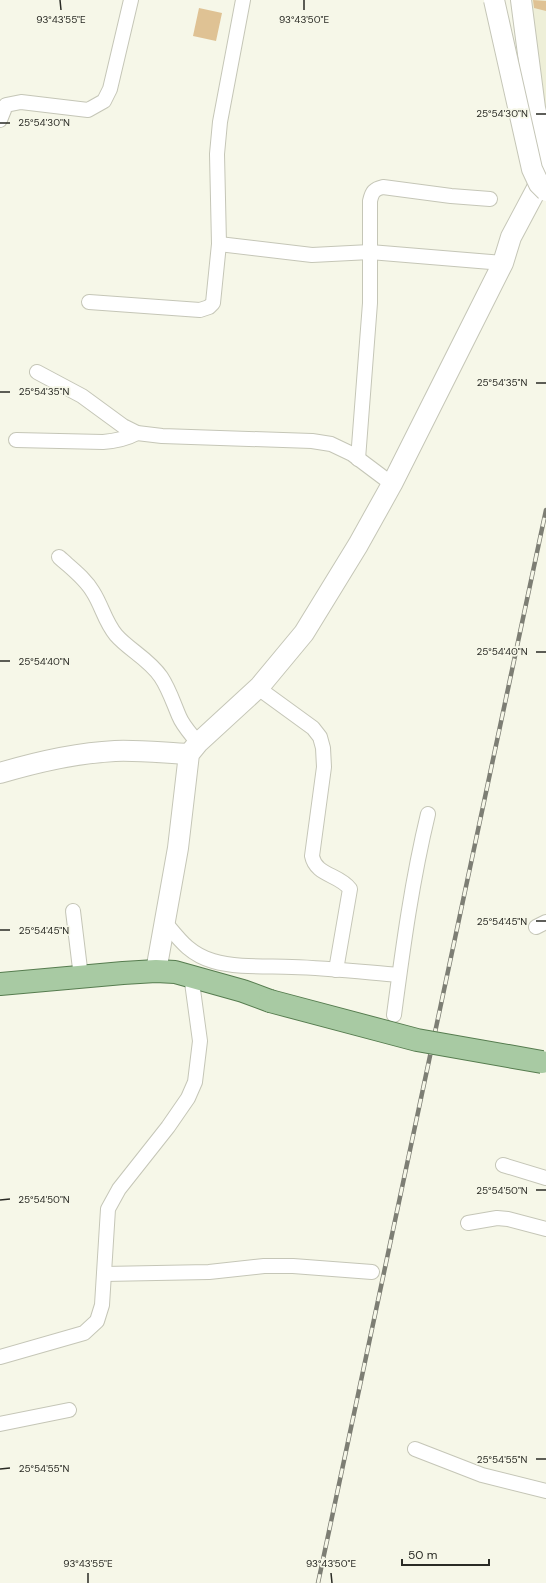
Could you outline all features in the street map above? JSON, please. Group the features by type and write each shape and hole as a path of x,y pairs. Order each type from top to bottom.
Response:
{"main road":[{"path":"0,984 156,971 175,972 191,975 270,1001 417,1040 544,1062"}],"street":[{"path":"0,120 6,105 21,102 88,110 104,101 110,89 131,0"},
{"path":"89,302 200,310 209,308 213,303 219,244 217,148 220,122 243,0"},
{"path":"494,0 528,155 532,169 539,184 546,191"},
{"path":"521,0 534,108 546,154"},
{"path":"0,773 26,765 74,755 116,751 194,749 258,688 304,632 347,564 392,484 503,263 511,237 536,190 546,167"},
{"path":"358,458 370,303 371,195 375,189 383,187 451,196 490,199"},
{"path":"219,244 312,255 370,252 503,263"},
{"path":"37,372 82,396 123,426 137,433 162,436 312,440 331,444 352,454 392,484"},
{"path":"16,440 103,442 117,441 128,438 137,433"},
{"path":"59,557 88,584 94,593 110,627 117,636 153,667 160,675 167,686 194,749 156,971"},
{"path":"258,688 313,728 320,737 323,748 324,767 312,856 314,863 320,870 347,885 350,889 336,970"},
{"path":"394,1015 417,860 428,814"},
{"path":"74,911 81,977"},
{"path":"164,921 183,944 212,961 228,964 399,975"},
{"path":"0,1357 84,1333 97,1322 102,1306 108,1210 119,1189 168,1127 188,1098 196,1082 200,1041 191,975"},
{"path":"502,1165 546,1178"},
{"path":"468,1223 497,1218 508,1219 546,1229"},
{"path":"104,1274 210,1272 264,1266 293,1266 372,1272"},
{"path":"0,1424 69,1410"},
{"path":"416,1449 482,1475 546,1492"}],"shaded area":[{"path":"527,0 546,0 546,144"}],"building":[{"path":"533,0 546,1 546,11 534,8"},
{"path":"199,8 222,13 216,41 193,36"}],"railway":[{"path":"318,1583 546,510"}]}
